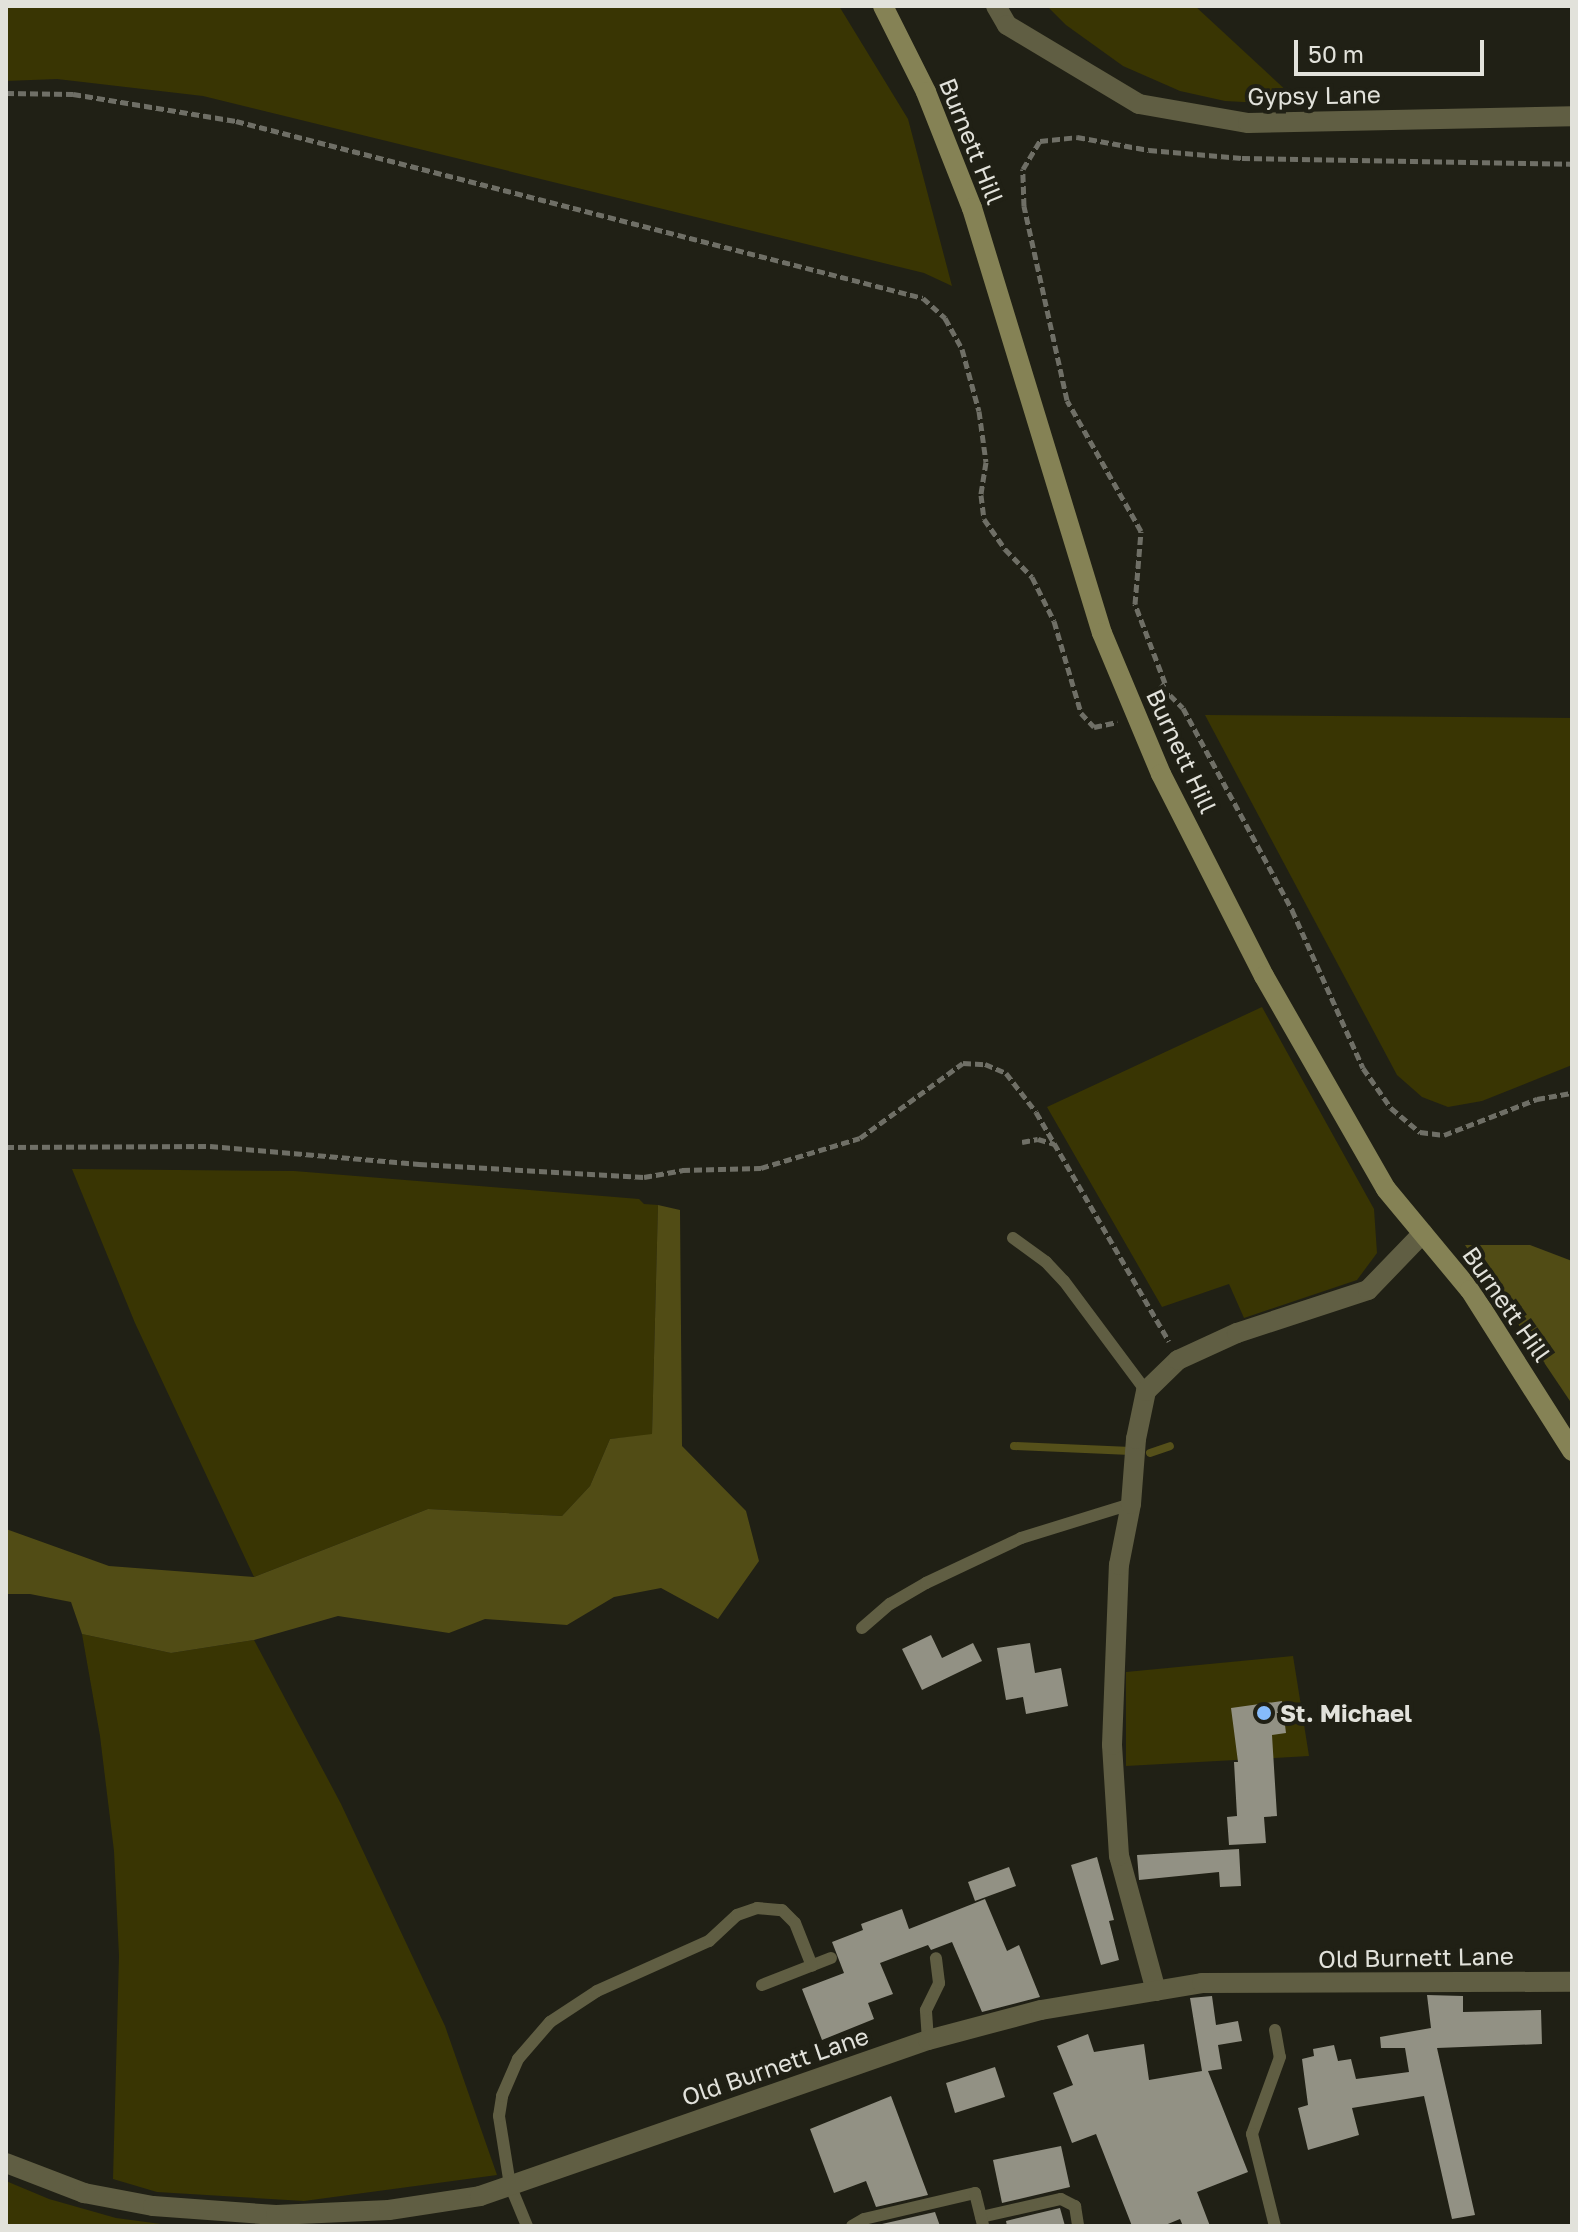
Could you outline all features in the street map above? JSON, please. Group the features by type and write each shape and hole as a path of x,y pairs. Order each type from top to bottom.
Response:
{"main road":[{"name":"Burnett Hill","path":"883,6 926,92 972,208 1071,540 1102,633 1133,711 1264,976 1327,1091 1386,1189 1501,1335 1572,1451"}],"street":[{"name":"Gypsy Lane","path":"996,6 1007,25 1139,104 1248,123 1572,116"},
{"path":"1156,1991 1119,1856 1112,1745 1119,1565 1131,1504 1136,1439 1146,1391 1178,1360 1237,1333 1368,1290 1423,1233"},
{"name":"Old Burnett Lane","path":"6,2163 84,2193 125,2201 276,2215 389,2210 480,2196 928,2040 1041,2010 1202,1983 1572,1982"}],"lane":[{"path":"1013,1238 1046,1262 1064,1281 1146,1391"},
{"path":"862,1628 890,1604 926,1583 1008,1544 1131,1504"},
{"path":"527,2226 510,2185 499,2116 502,2096 518,2059 550,2022 597,1991 709,1941 737,1915 757,1908 782,1910 795,1923 812,1966"},
{"path":"762,1985 831,1958"},
{"path":"928,2040 926,2010 939,1983 936,1958"},
{"path":"1275,2030 1280,2057 1252,2134 1275,2226"},
{"path":"852,2226 864,2219 975,2193 982,2222 1061,2199 1075,2206 1078,2226"}],"path":[{"path":"6,93 73,94 236,121 923,298 945,318 962,349 979,411 984,449 984,519 1005,549 1032,577 1054,621 1081,713 1094,727 1114,724 1133,711"},
{"path":"1572,164 1242,158 1149,150 1077,137 1040,141 1023,169 1024,206 1067,400 1141,531 1135,604 1165,683 1156,694 1170,695 1183,708 1292,910 1363,1068 1391,1108 1420,1132 1444,1135 1537,1099 1572,1093"},
{"path":"6,1147 210,1146 419,1164 644,1177 682,1170 761,1168 860,1138 963,1063 985,1064 1006,1073 1055,1144 1178,1360"},
{"path":"1022,1142 1038,1139 1055,1144"}],"shaded area":[{"path":"6,6 839,6 908,119 952,286 924,273 203,96 57,79 6,81"},
{"path":"1047,6 1195,6 1302,105 1225,101 1180,91 1123,66 1066,25"},
{"path":"1205,715 1572,718 1572,1065 1482,1101 1448,1107 1422,1097 1397,1075"},
{"path":"1262,1007 1374,1209 1377,1253 1357,1280 1244,1318 1229,1284 1162,1307 1047,1107"},
{"path":"72,1169 294,1171 639,1199 644,1204 658,1205 652,1435 610,1439 590,1486 562,1516 428,1509 254,1577 135,1323"},
{"path":"658,1205 680,1210 682,1446 746,1511 759,1561 718,1619 661,1588 614,1597 567,1625 485,1619 449,1633 338,1616 254,1640 171,1653 82,1634 71,1602 30,1594 6,1594 6,1529 109,1566 254,1577 428,1509 562,1516 590,1486 610,1439 652,1434"},
{"path":"1465,1245 1530,1245 1572,1261 1572,1404"},
{"path":"82,1634 171,1653 254,1640 341,1804 445,2026 497,2175 304,2201 157,2192 113,2179 119,1956 114,1851 100,1736"},
{"path":"1293,1656 1309,1756 1126,1766 1126,1672"},
{"path":"6,2181 49,2199 116,2218 176,2226 6,2226"}],"building":[{"path":"931,1635 942,1658 973,1643 982,1661 922,1690 902,1649"},
{"path":"1030,1643 1035,1673 1061,1668 1068,1706 1026,1714 1023,1697 1006,1700 997,1648"},
{"path":"1282,1701 1286,1733 1272,1735 1277,1816 1264,1817 1266,1843 1229,1845 1227,1817 1237,1816 1234,1762 1238,1762 1231,1708"},
{"path":"1239,1849 1241,1886 1220,1887 1219,1872 1139,1880 1137,1855"},
{"path":"1097,1857 1114,1920 1109,1921 1119,1960 1101,1965 1071,1865"},
{"path":"1009,1867 1016,1886 975,1901 968,1882"},
{"path":"985,1899 1007,1951 1019,1945 1040,1997 982,2012 952,1942 931,1950 928,1945 880,1963 893,1994 868,2003 874,2019 822,2040 802,1989 844,1973 832,1942 863,1930 861,1924 902,1909 909,1929"},
{"path":"1427,1995 1463,1996 1463,2012 1541,2010 1542,2044 1437,2048 1475,2215 1452,2219 1424,2096 1352,2108 1359,2135 1308,2150 1298,2108 1308,2105 1302,2059 1314,2056 1313,2049 1334,2045 1338,2061 1351,2059 1356,2079 1409,2072 1405,2048 1381,2048 1380,2037 1431,2028"},
{"path":"1212,1996 1216,2025 1238,2021 1242,2041 1218,2045 1222,2069 1208,2071 1248,2172 1197,2192 1210,2226 1183,2226 1180,2219 1163,2226 1132,2226 1096,2134 1072,2143 1053,2093 1073,2085 1057,2046 1088,2034 1094,2052 1144,2044 1149,2080 1202,2071 1190,1998"},
{"path":"995,2067 1005,2097 955,2113 946,2083"},
{"path":"891,2096 928,2195 876,2207 866,2181 834,2193 810,2129"},
{"path":"1061,2146 1070,2187 1002,2203 993,2160"},
{"path":"1060,2208 1065,2226 1007,2226 1006,2221"},
{"path":"935,2212 940,2226 882,2224"}],"waterway":[{"path":"1014,1446 1131,1451"},
{"path":"1150,1453 1170,1446"}],"place":[{"name":"St. Michael","path":"1264,1713"}]}
